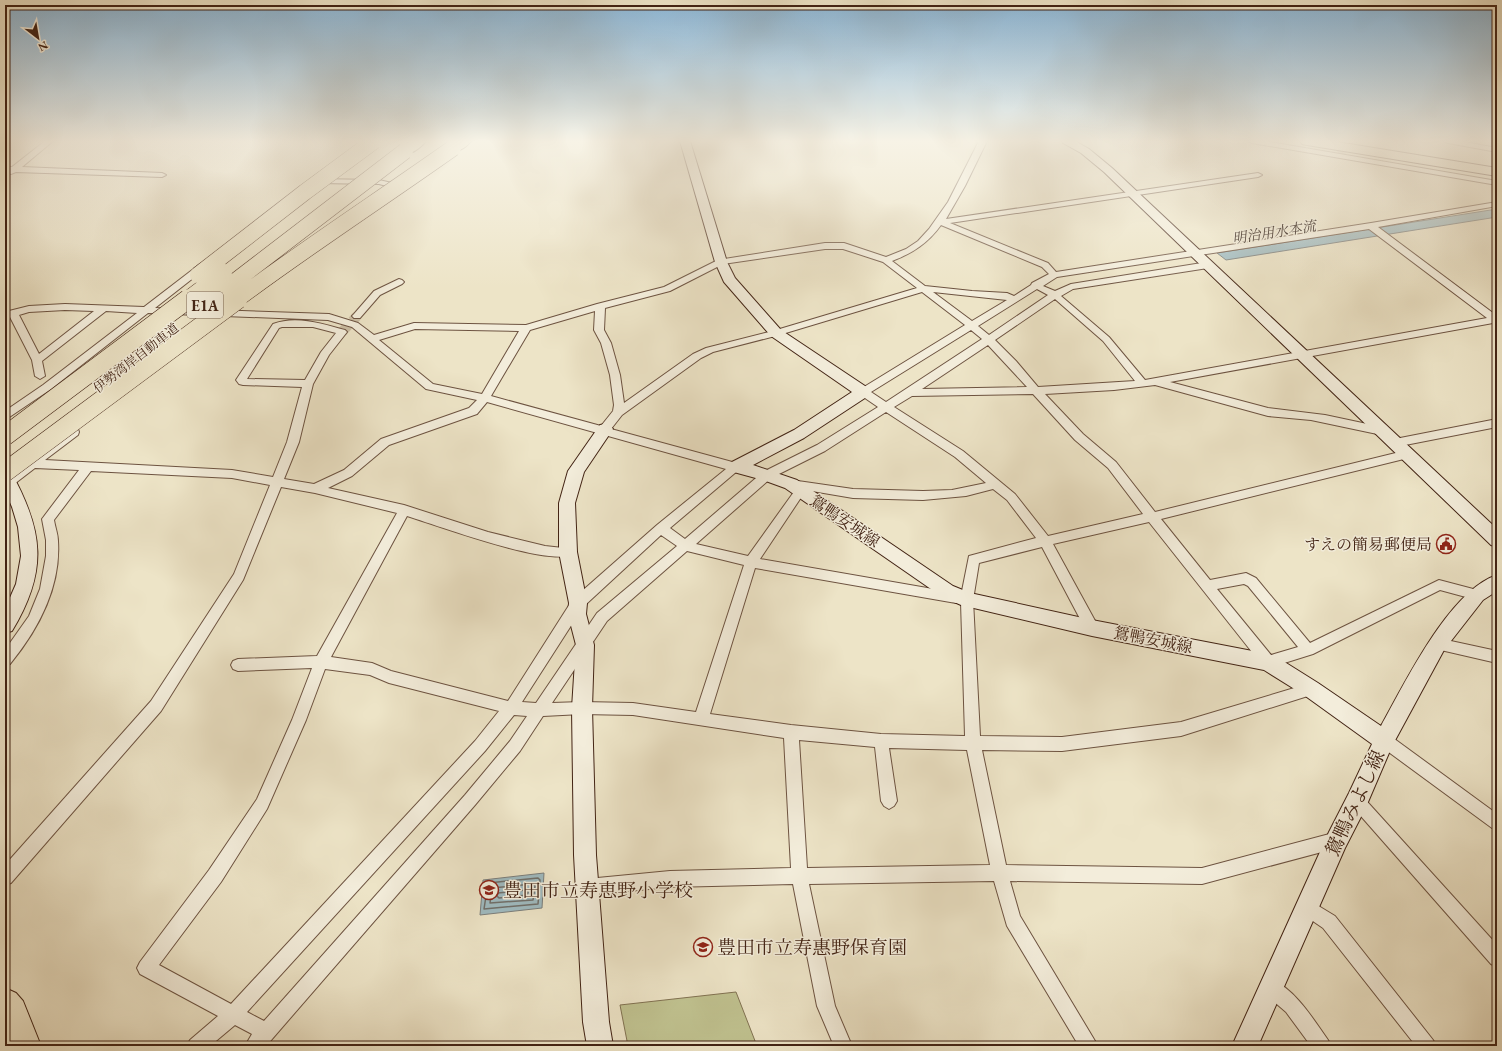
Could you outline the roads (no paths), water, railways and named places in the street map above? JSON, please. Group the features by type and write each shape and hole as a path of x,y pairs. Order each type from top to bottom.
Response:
{"highway":[{"path":"5,432 140,320 304,190"},
{"name":"伊勢湾岸自動車道","path":"5,436 339,190"},
{"name":"伊勢湾岸自動車道","path":"5,459 344,190"},
{"path":"6,479 383,190"},
{"path":"296,255 392,190"},
{"path":"5,1004 12,1012 24,1046"},
{"path":"5,1041 6,1046"}],"main road":[{"path":"700,190 721,262 729,279 776,333 865,393 799,434 739,468"},
{"path":"1130,190 1497,540"},
{"path":"600,1046 596,1022 587,887 582,708 584,645 568,552 567,503 576,471 604,429"},
{"name":"鴛鴨安城線","path":"739,468 765,474 796,488 947,591 967,600 1092,628 1268,662 1311,689 1384,740"},
{"path":"5,625 24,591 28,570 30,545 22,511 6,479"},
{"name":"鴛鴨みよし線","path":"1245,1046 1337,840 1357,801 1384,740 1437,644 1477,595 1497,582"}],"street":[{"path":"5,416 47,387 304,190"},
{"path":"6,479 33,464 231,313 400,190"},
{"path":"886,260 910,251 926,239 940,222 957,190"},
{"path":"940,222 1154,190"},
{"path":"1092,628 1045,541 1011,497 959,454 865,393 973,327 1035,285 1054,275 1371,226 1497,204"},
{"path":"940,222 1045,265 1054,275"},
{"path":"1371,226 1496,320"},
{"path":"372,339 414,326 526,328 600,306 667,289 721,262 835,245 844,246 886,260 988,338 1079,437 1112,465 1268,662 1308,650 1439,586 1477,595"},
{"path":"254,1046 470,800 515,746 602,616 686,546 765,474 821,448 885,405 910,392 988,338 1071,286 1207,264"},
{"path":"357,316 377,293 399,282"},
{"path":"1035,285 1055,295 1106,339 1143,384"},
{"path":"604,429 618,412 698,356 710,350 776,333 927,288 972,294 1007,296 1014,299"},
{"path":"600,306 599,330 606,343 615,375 619,405 618,412"},
{"path":"40,376 37,360 9,314 29,309 65,307 329,317 355,325 430,387 485,398 604,429 739,468"},
{"path":"37,360 103,309"},
{"path":"910,392 974,393 1091,389 1143,384 1496,320"},
{"path":"6,874 156,706 239,576 293,442 308,384 325,354 342,332 313,324 281,324 276,326 241,380 243,382 308,384"},
{"path":"315,490 348,473 385,442 473,411 485,398 526,328"},
{"path":"1154,381 1268,412 1320,418 1382,431"},
{"path":"1089,1046 1013,920 1000,873 973,743 967,600 973,560 1045,541 1152,517 1497,423"},
{"path":"33,464 232,474 278,482 404,510 488,536 545,551 568,552"},
{"path":"5,660 14,650 37,616 46,589 52,565 52,540 48,519 88,466"},
{"path":"196,1046 234,1014 480,746 511,708 577,608 661,528 739,468"},
{"path":"701,719 751,562 796,488 815,487 850,494 950,495 980,490 995,484"},
{"path":"266,1032 146,968 215,876 262,804 299,720 321,662 404,510"},
{"path":"661,528 686,546 751,562 967,600"},
{"path":"1207,586 1246,578 1252,582 1308,650"},
{"path":"1437,644 1497,657"},
{"path":"238,665 321,662 372,669 389,677 511,708 538,710 582,708 633,710 791,732 881,740 973,743 1062,744 1181,729 1311,689"},
{"path":"791,732 799,876 826,1006 843,1046"},
{"path":"881,740 889,801"},
{"path":"1384,740 1497,823"},
{"path":"1357,801 1497,958"},
{"path":"587,887 670,879 799,876 1000,873 1202,876 1337,840"},
{"path":"1307,907 1329,922 1427,1046"},
{"path":"1270,988 1292,1006 1322,1046"}],"water":[{"name":"明治用水本流","path":"1497,209 1497,217 1226,260 1217,253"},
{"path":"544,873 542,908 480,915 483,880"}],"tunnel":[{"path":"342,332 357,316"}],"place":[{"name":"すえの簡易郵便局","path":"1446,544"},
{"name":"豊田市立寿恵野小学校","path":"489,890"},
{"name":"豊田市立寿惠野保育園","path":"703,947"}]}
